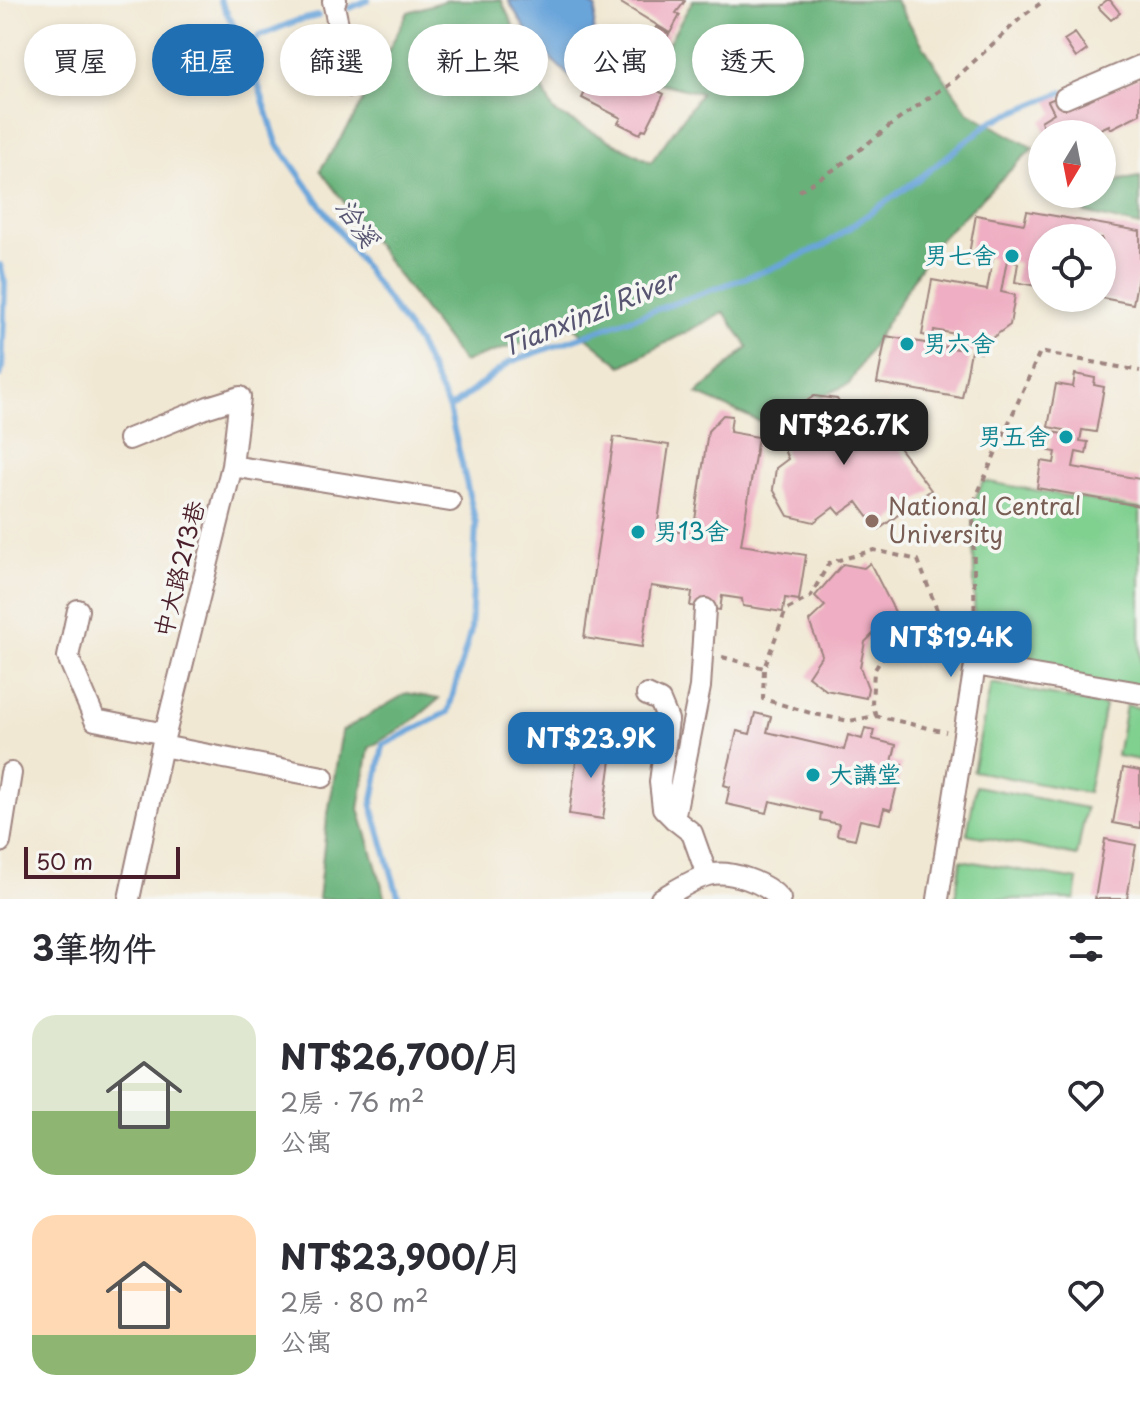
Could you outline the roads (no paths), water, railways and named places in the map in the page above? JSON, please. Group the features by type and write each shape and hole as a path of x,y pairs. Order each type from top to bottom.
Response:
{"street":[{"path":"336,0 333,1 338,24"},
{"path":"1065,98 1140,66"},
{"name":"中大路213巷","path":"129,439 240,397 232,466 164,740 129,899"},
{"path":"232,466 450,501"},
{"path":"674,819 700,687 705,609"},
{"path":"78,610 68,657 95,720 164,740 323,777"},
{"path":"938,899 975,665 1140,693"},
{"path":"647,695 660,701 668,720 660,782 663,808 692,833 707,875"},
{"path":"0,842 11,773"},
{"path":"661,899 707,875 716,874 746,878 774,892 780,899"}],"water":[{"path":"508,0 583,0 596,8 594,24 564,24 564,71 548,56 548,24 523,24"}],"waterway":[{"name":"洽溪","path":"220,0 248,53 277,143 418,343 449,409"},
{"name":"洽溪","path":"350,8 368,0"},
{"name":"洽溪","path":"264,34 318,16"},
{"name":"Tianxinzi River","path":"399,899 372,806 383,745 448,712 471,630 476,524 449,409 510,362 770,269 825,245 921,177 992,121 1063,92"},
{"name":"洽溪","path":"0,265 5,283 0,376"}],"place":[{"name":"男七舍","path":"1012,256"},
{"name":"男六舍","path":"907,344"},
{"name":"男五舍","path":"1066,437"},
{"name":"National Central University","path":"872,521"},
{"name":"男13舍","path":"638,532"},
{"name":"大講堂","path":"813,775"}]}
